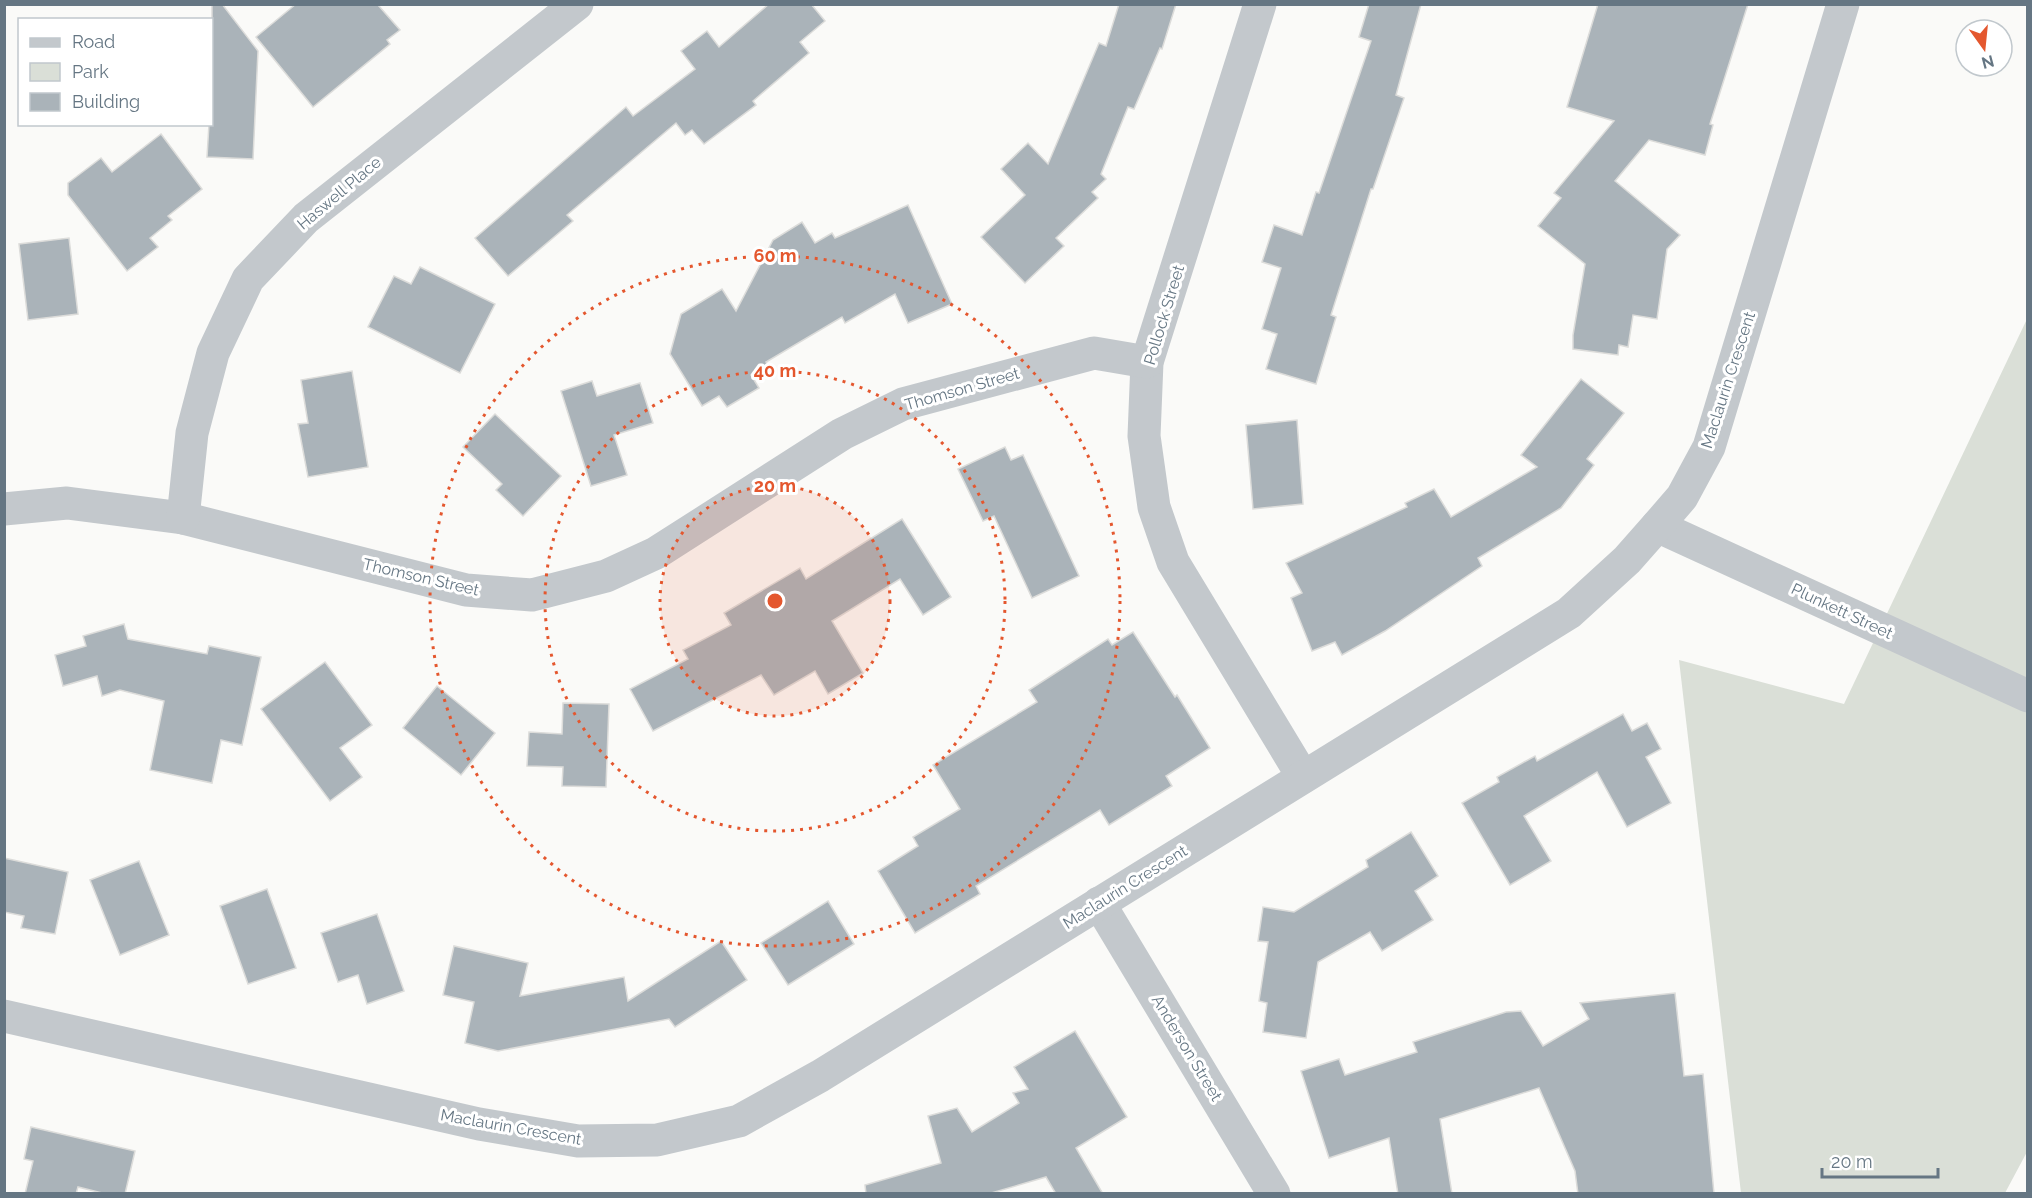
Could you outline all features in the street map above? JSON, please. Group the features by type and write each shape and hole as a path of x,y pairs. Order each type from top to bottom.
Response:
{"street":[{"name":"Haswell Place","path":"183,518 192,433 213,353 248,279 306,218 577,4"},
{"name":"Pollock Street","path":"1260,4 1147,362 1144,436 1154,507 1173,562 1304,777"},
{"name":"Maclaurin Crescent","path":"4,1016 479,1124 578,1141 657,1140 739,1121 819,1076 1569,613 1628,560 1682,496 1708,447 1843,4"},
{"name":"Thomson Street","path":"4,509 67,503 183,518 466,590 532,595 606,576 656,553 842,434 903,404 1094,353 1147,362"},
{"name":"Plunkett Street","path":"1657,526 2028,696"},
{"name":"Anderson Street","path":"1099,903 1275,1194"}],"green space":[{"path":"2027,319 2028,1150 2005,1193 1741,1193 1679,660 1844,704"}],"building":[{"path":"212,4 222,4 258,51 253,159 207,157 209,126 213,126"},
{"path":"296,4 378,5 400,30 387,40 390,44 313,107 256,37"},
{"path":"769,4 811,4 825,21 800,42 809,53 753,101 756,105 704,144 692,130 685,135 676,123 567,215 573,221 508,276 475,238 626,107 633,116 695,69 681,51 707,31 719,47"},
{"path":"1119,4 1176,4 1162,49 1160,48 1134,109 1128,107 1101,174 1106,179 1092,192 1098,198 1056,238 1064,246 1025,283 981,237 1025,195 1001,169 1028,143 1048,164 1099,43 1106,46"},
{"path":"1369,4 1421,4 1396,95 1404,98 1373,189 1371,189 1331,315 1336,317 1316,384 1266,369 1277,334 1262,329 1281,268 1262,262 1274,225 1302,235 1316,192 1319,193 1371,41 1359,37"},
{"path":"1598,4 1748,4 1710,124 1713,125 1705,155 1649,140 1615,181 1680,235 1667,249 1657,319 1633,315 1628,347 1619,345 1618,355 1573,349 1573,335 1585,264 1538,226 1561,198 1554,193 1614,121 1567,107"},
{"path":"161,134 202,189 168,216 172,220 150,238 158,247 127,271 68,195 68,183 101,158 112,172"},
{"path":"908,205 952,304 908,323 895,294 845,323 842,317 766,362 768,365 751,375 759,388 727,407 719,396 702,406 670,354 681,314 722,289 736,311 773,240 802,222 815,243 832,233 835,238"},
{"path":"69,238 78,314 28,320 19,244"},
{"path":"420,267 495,304 460,373 368,327 394,276 411,284"},
{"path":"352,371 368,467 308,477 298,424 308,423 301,380"},
{"path":"1581,379 1624,413 1587,459 1594,465 1561,508 1478,558 1482,566 1385,631 1342,655 1335,642 1312,651 1291,598 1302,593 1286,563 1407,507 1405,503 1434,489 1451,517 1537,467 1521,455"},
{"path":"592,381 597,396 640,383 653,423 614,435 627,475 591,486 561,391"},
{"path":"495,414 561,476 523,516 496,490 502,484 463,447"},
{"path":"1297,420 1303,504 1253,509 1246,425"},
{"path":"1005,447 1011,460 1023,455 1079,576 1032,598 994,516 983,521 958,469"},
{"path":"902,519 951,597 923,615 900,579 832,621 863,673 828,694 815,671 774,695 761,675 653,731 630,689 688,659 683,650 731,625 724,613 800,568 806,579"},
{"path":"124,624 128,639 207,654 209,646 261,657 242,745 221,740 212,783 150,770 164,701 120,690 102,696 97,676 63,686 55,655 86,646 83,636"},
{"path":"1133,632 1175,697 1177,695 1210,748 1166,776 1172,786 1109,825 1100,810 976,886 980,894 915,933 878,871 918,846 913,837 960,809 933,765 1037,702 1029,690 1108,639 1112,645"},
{"path":"325,662 372,725 340,748 362,777 330,801 261,709"},
{"path":"437,686 495,733 461,775 403,728"},
{"path":"563,703 609,704 606,787 562,786 563,767 527,766 529,732 562,734"},
{"path":"1623,714 1632,731 1647,723 1661,749 1646,757 1671,803 1627,827 1597,772 1524,816 1551,861 1510,885 1462,803 1499,782 1497,777 1535,756 1537,761"},
{"path":"1411,832 1438,876 1415,891 1433,920 1382,951 1370,932 1318,962 1306,1038 1263,1032 1267,1003 1259,1001 1268,942 1258,941 1263,907 1294,912 1368,867 1366,860"},
{"path":"4,858 68,872 55,934 21,928 24,916 4,912"},
{"path":"139,861 169,935 120,955 90,880"},
{"path":"267,889 296,968 248,984 220,906"},
{"path":"828,901 854,944 788,985 761,943"},
{"path":"377,914 404,991 367,1004 358,975 338,982 321,933"},
{"path":"721,941 747,980 675,1027 669,1019 498,1051 465,1043 474,1002 443,995 454,946 528,963 520,996 624,977 628,1001"},
{"path":"1675,993 1684,1076 1703,1074 1714,1194 1578,1194 1575,1171 1539,1088 1440,1119 1452,1194 1398,1194 1389,1138 1329,1158 1301,1071 1339,1059 1345,1075 1417,1052 1413,1042 1506,1012 1521,1011 1543,1046 1589,1019 1580,1003"},
{"path":"1075,1031 1127,1117 1076,1148 1103,1194 1056,1194 1046,1177 988,1194 866,1194 865,1185 941,1163 928,1116 957,1108 972,1132 1019,1103 1013,1093 1028,1089 1014,1067"},
{"path":"31,1127 135,1151 125,1194 106,1194 78,1187 76,1194 25,1194 33,1161 24,1159"}]}
